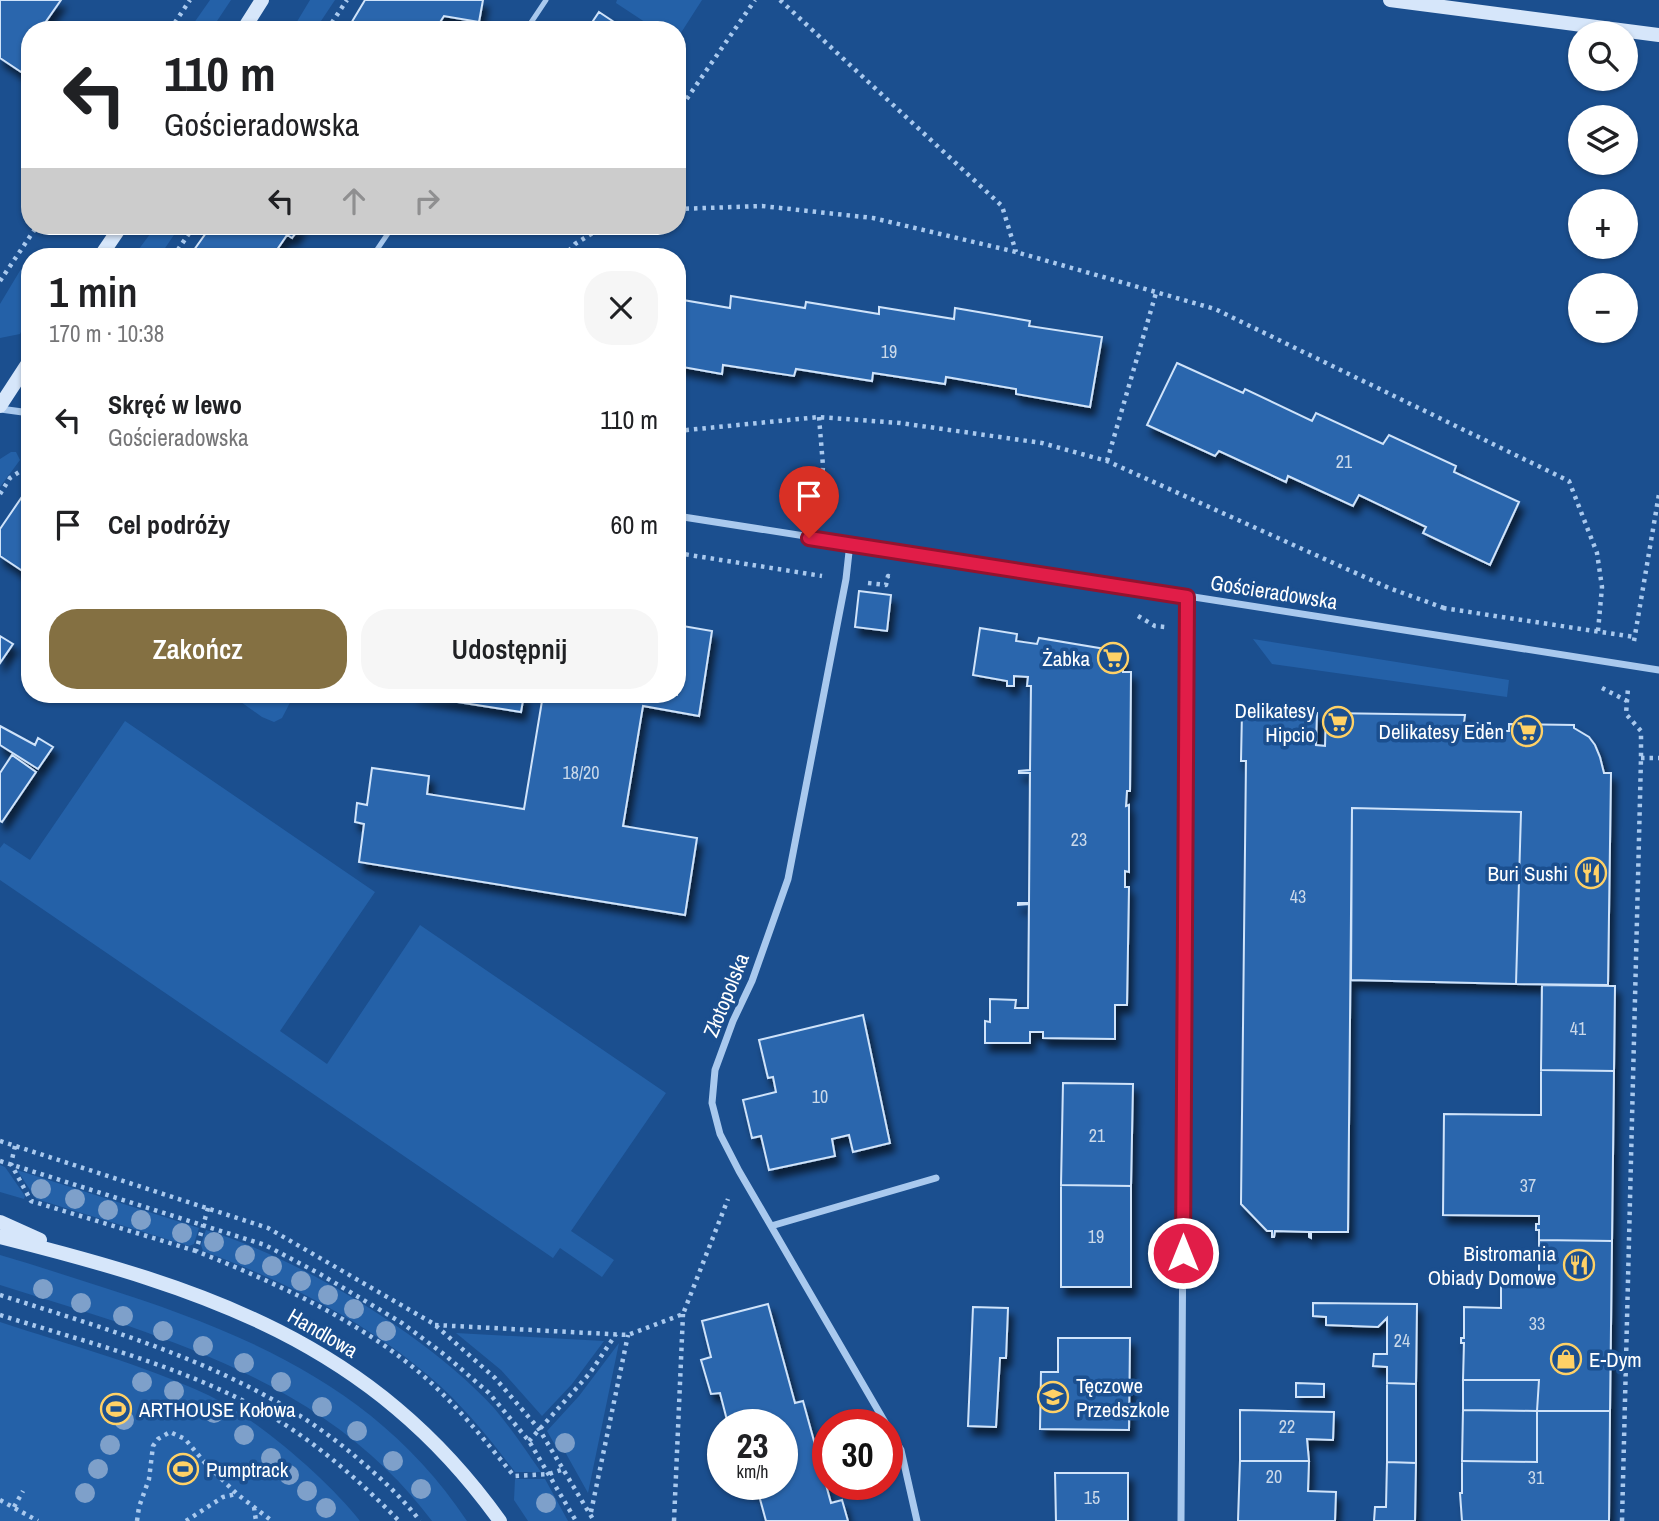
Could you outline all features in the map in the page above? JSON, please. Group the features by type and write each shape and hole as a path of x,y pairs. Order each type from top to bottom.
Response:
{"street":[{"path":"249,21 262,0"},
{"path":"1390,0 1659,35"},
{"path":"21,374 0,407 21,411"},
{"name":"Gościeradowska","path":"686,517 1659,670"},
{"name":"Złotopolska","path":"850,543 846,579 788,880 752,981 733,1021 715,1070 712,1103 720,1134 739,1171 878,1409"},
{"path":"1181,1521 1187,597"},
{"path":"771,1226 936,1178"},
{"name":"Handlowa","path":"0,1222 77,1256"},
{"name":"Handlowa","path":"0,1237 77,1256 226,1306 294,1338 387,1399 432,1439 480,1493 500,1521"},
{"name":"Złotopolska","path":"903,1459 917,1521"}],"lane":[{"path":"532,21 547,0"}],"path":[{"path":"176,21 190,0"},
{"path":"333,21 347,0"},
{"path":"686,100 755,0"},
{"path":"780,0 1002,206 1016,252"},
{"path":"686,209 762,206 873,218 1016,252 1216,309 1569,481 1597,553 1602,587 1598,631"},
{"path":"571,248 588,235"},
{"path":"0,281 21,250"},
{"path":"1107,461 1156,293"},
{"path":"819,417 823,466 820,513"},
{"path":"686,430 819,417 900,424 1042,443 1107,461 1389,588 1444,608 1439,635"},
{"path":"0,494 10,478 21,471"},
{"path":"1622,1521 1641,758 1641,731 1626,714 1630,665 1659,494"},
{"path":"686,554 886,585 888,576 901,578"},
{"path":"1126,614 1139,616 1155,626 1187,631"},
{"path":"1641,758 1659,758"},
{"path":"0,1141 268,1228 434,1324 495,1378 538,1429 594,1521"},
{"path":"15,1146 10,1164 31,1201 196,1251"},
{"path":"0,1161 265,1245 402,1323 445,1355 489,1394 529,1441 576,1521"},
{"path":"674,1521 683,1314 739,1171"},
{"path":"0,1295 151,1343 249,1385 334,1437 403,1498 419,1521"},
{"path":"434,1324 628,1335 683,1314"},
{"path":"0,1315 143,1360 215,1389 271,1416 366,1486 399,1521"},
{"path":"529,1441 590,1373 616,1334"},
{"path":"591,1514 628,1335"},
{"path":"137,1521 149,1479 153,1446 158,1439 170,1433 185,1439 237,1494 272,1521"},
{"path":"14,1507 23,1491"},
{"path":"186,1521 223,1497 237,1494"},
{"path":"0,1500 38,1521"},
{"path":"254,1506 256,1521"}],"shaded area":[{"path":"210,0 231,0 217,21 195,21"},
{"path":"310,0 335,0 321,21 297,21"},
{"path":"617,0 702,0 686,25 686,21 643,21 616,3"},
{"path":"149,235 174,235 165,248 140,248"},
{"path":"21,269 20,334 0,338 0,304"},
{"path":"16,452 20,460 0,487 0,459"},
{"path":"1253,639 1509,680 1507,697 1272,664"},
{"path":"242,703 290,703 282,718 274,722"},
{"path":"125,721 375,892 280,1031 327,1064 420,925 666,1093 571,1231 614,1260 602,1277 560,1248 553,1258 0,880 0,848 4,843 30,860"},
{"path":"0,1165 5,1167 25,1196 24,1199 0,1192"},
{"path":"17,1170 199,1228 194,1244 189,1246 36,1199"},
{"path":"206,1230 243,1243 321,1280 360,1302 434,1353 494,1408 541,1472 515,1472 453,1399 405,1356 378,1337 293,1289 203,1251 201,1245"},
{"path":"0,1255 208,1324 258,1346 306,1372 352,1401 394,1435 432,1475 467,1521 432,1521 392,1475 345,1434 254,1377 154,1335 0,1285"},
{"name":"ARTHOUSE Kołowa","path":"0,1322 157,1374 227,1405 290,1451 329,1487 360,1521 0,1521"},
{"path":"456,1333 604,1341 572,1384 542,1416 501,1370"},
{"path":"619,1343 588,1493 564,1450 559,1452 547,1431 579,1396"},
{"path":"515,1479 545,1479 568,1521 528,1521 514,1500"}],"building":[{"path":"0,0 61,0 46,21 21,21 21,72 0,58"},
{"path":"365,0 483,0 479,21 444,16 441,21 352,21"},
{"path":"599,12 612,21 593,21"},
{"path":"205,235 287,235 278,248 195,248"},
{"path":"731,296 805,308 806,302 879,314 879,307 954,319 955,308 1030,321 1029,326 1102,337 1090,407 1016,394 1016,389 946,377 945,384 873,373 872,381 796,369 794,376 723,365 722,374 686,368 686,301 730,308"},
{"path":"1177,363 1243,393 1245,389 1312,421 1316,413 1383,444 1389,435 1456,466 1454,472 1519,502 1490,565 1423,533 1426,527 1359,495 1353,506 1288,476 1286,482 1219,451 1215,456 1147,425"},
{"path":"21,498 21,570 0,556 0,529"},
{"path":"859,591 891,595 887,631 855,627"},
{"path":"686,627 712,631 699,716 643,706 623,826 697,838 685,915 359,862 364,824 355,822 357,803 367,805 372,768 429,776 427,794 524,809 542,703 686,703"},
{"path":"980,628 1017,634 1016,641 1037,644 1039,638 1117,651 1122,656 1123,672 1131,672 1130,791 1127,791 1126,806 1129,805 1129,872 1125,871 1125,887 1129,887 1127,1005 1115,1005 1115,1039 1043,1038 1043,1032 1030,1032 1030,1043 985,1043 985,1021 990,1022 990,999 1016,1000 1015,1008 1028,1008 1029,904 1018,903 1029,903 1030,773 1019,771 1030,770 1031,686 1027,686 1028,677 1014,676 1014,686 1007,686 1007,681 973,675"},
{"path":"0,636 13,644 0,663"},
{"path":"464,703 523,703 521,712"},
{"path":"1242,712 1317,713 1316,745 1325,746 1326,713 1465,715 1464,723 1490,723 1490,731 1509,731 1509,724 1574,725 1574,728 1589,737 1595,745 1604,773 1611,773 1608,985 1516,984 1521,812 1352,808 1348,1232 1311,1232 1311,1238 1309,1232 1275,1231 1272,1237 1272,1231 1267,1231 1241,1204 1246,761 1241,761"},
{"path":"0,726 35,745 38,738 53,747 38,769 0,745"},
{"path":"12,755 36,772 2,822 0,773"},
{"path":"1352,808 1521,812 1516,984 1351,980"},
{"path":"1542,985 1615,986 1614,1071 1541,1070"},
{"path":"863,1015 890,1143 853,1152 849,1135 832,1139 835,1156 769,1170 761,1136 752,1138 743,1100 776,1092 773,1077 768,1078 759,1040"},
{"path":"1541,1070 1614,1071 1612,1241 1539,1240 1536,1224 1539,1224 1539,1216 1443,1215 1444,1114 1541,1115"},
{"path":"1063,1083 1133,1084 1131,1186 1061,1185"},
{"path":"1061,1185 1131,1186 1131,1287 1061,1287"},
{"path":"1539,1240 1612,1241 1610,1411 1537,1411 1539,1380 1463,1380 1464,1343 1461,1343 1461,1338 1464,1338 1464,1307 1501,1308 1501,1277 1539,1278"},
{"path":"1313,1303 1417,1304 1416,1384 1387,1383 1387,1367 1373,1366 1374,1354 1387,1354 1387,1318 1378,1327 1326,1325 1326,1317 1313,1316"},
{"path":"768,1304 795,1403 803,1401 812,1434 812,1500 830,1500 831,1503 842,1500 848,1521 766,1521 760,1500 798,1500 798,1409 724,1409 720,1393 711,1394 701,1360 711,1357 702,1321"},
{"path":"973,1307 1008,1308 1006,1358 1000,1358 996,1427 968,1426"},
{"path":"1058,1338 1130,1338 1129,1430 1040,1429 1041,1372 1058,1372"},
{"path":"1463,1380 1539,1380 1537,1411 1463,1410"},
{"path":"1296,1383 1324,1384 1324,1397 1296,1397"},
{"path":"1387,1383 1416,1384 1416,1463 1387,1462"},
{"path":"1240,1410 1334,1412 1333,1440 1307,1439 1309,1461 1240,1461"},
{"path":"1463,1410 1537,1411 1537,1462 1462,1461"},
{"path":"1537,1411 1610,1411 1609,1521 1462,1521 1462,1461 1537,1462"},
{"path":"1240,1461 1309,1461 1308,1491 1336,1492 1335,1521 1238,1521"},
{"path":"1387,1462 1416,1463 1415,1521 1374,1521 1375,1507 1386,1507"},
{"path":"1055,1473 1128,1473 1128,1521 1056,1521"}],"place":[{"name":"Żabka","path":"1113,658"},
{"name":"Delikatesy Hipcio","path":"1338,722"},
{"name":"Delikatesy Eden","path":"1527,731"},
{"name":"Buri Sushi","path":"1591,873"},
{"name":"Bistromania Obiady Domowe","path":"1579,1265"},
{"name":"E-Dym","path":"1566,1359"},
{"name":"Tęczowe Przedszkole","path":"1053,1397"},
{"name":"ARTHOUSE Kołowa","path":"116,1409"},
{"name":"Pumptrack","path":"183,1469"}],"route":[{"path":"809,538 1187,597 1183,1253"}]}
